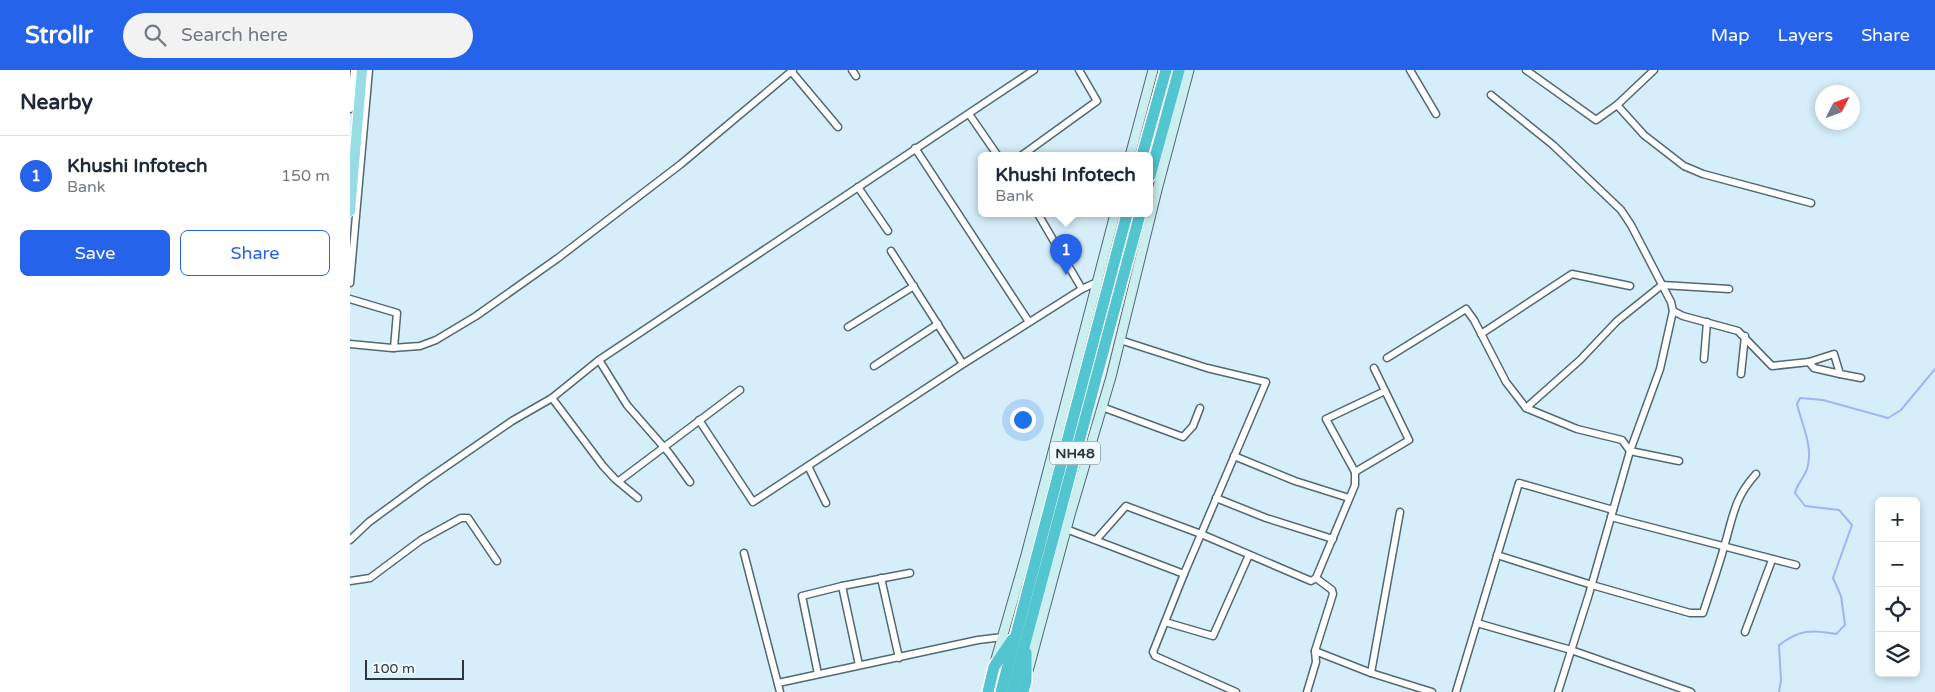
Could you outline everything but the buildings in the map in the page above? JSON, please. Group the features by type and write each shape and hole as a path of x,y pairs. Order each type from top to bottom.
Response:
{"highway":[{"path":"1143,152 1166,70"},
{"path":"1153,165 1179,70"},
{"name":"NH48","path":"1012,692 1022,634 1126,217"},
{"name":"NH48","path":"1001,692 1022,634 1085,416 1139,217"},
{"path":"988,692 994,666 1022,634"},
{"path":"1022,634 1024,687"}],"main road":[{"path":"350,211 362,70"}],"street":[{"path":"350,109 354,70"},
{"path":"350,283 369,70"},
{"path":"350,540 369,522 425,481 512,421 552,398 599,360 1034,70"},
{"path":"1027,152 1097,101 1079,70"},
{"path":"1131,152 1153,70"},
{"path":"1153,206 1190,70"},
{"path":"1410,70 1436,114"},
{"path":"1526,70 1596,120 1617,105 1654,70"},
{"path":"350,344 412,348 430,343 476,316 558,258 681,164 792,71 838,127"},
{"path":"1491,95 1554,145 1621,210 1631,225 1671,302 1673,310 1660,369 1630,451 1592,585 1558,692"},
{"path":"1617,105 1644,135 1684,166 1704,174 1811,203"},
{"path":"969,114 995,152"},
{"path":"915,148 1029,322"},
{"path":"858,187 888,231"},
{"path":"1040,217 1082,289"},
{"path":"994,666 1026,555 1114,217"},
{"path":"1024,687 1066,529 1102,407 1150,217"},
{"path":"891,250 963,364"},
{"path":"1481,334 1572,274 1630,286"},
{"path":"699,420 753,502 963,364 1082,289 1097,282"},
{"path":"1526,408 1580,360 1617,321 1662,285 1729,290"},
{"path":"848,328 914,286"},
{"path":"350,299 397,314 394,348"},
{"path":"1387,358 1466,309 1506,382 1526,408 1577,429 1622,440 1630,451 1679,461"},
{"path":"1673,310 1683,316 1729,327 1745,336 1772,366 1809,362 1834,354 1840,374"},
{"path":"1704,359 1707,322"},
{"path":"874,366 938,324"},
{"path":"1741,374 1745,336"},
{"path":"1120,340 1207,368 1266,382 1184,574 1153,652 1155,656 1236,692"},
{"path":"599,360 627,405 663,446 690,482"},
{"path":"1809,362 1814,368 1862,378"},
{"path":"1355,472 1409,440 1374,368"},
{"path":"619,481 663,446 740,390"},
{"path":"1096,540 1126,506 1201,534 1311,581 1316,578 1355,485 1355,472 1326,419 1385,391"},
{"path":"552,398 603,466 638,498"},
{"path":"1102,407 1183,437 1193,426 1200,408"},
{"path":"1085,416 1098,421"},
{"path":"1234,456 1296,481 1349,498"},
{"path":"808,466 826,503"},
{"path":"1497,555 1690,613 1703,613 1736,501 1744,487 1756,474"},
{"path":"1456,692 1519,483 1612,514 1724,547 1796,565"},
{"path":"1216,498 1266,518 1333,539"},
{"path":"1371,673 1400,512"},
{"path":"350,581 370,578 421,540 461,518 468,518 497,561"},
{"path":"1066,529 1184,574"},
{"path":"744,553 780,692"},
{"path":"1165,622 1213,636 1250,555"},
{"path":"1745,632 1772,560"},
{"path":"818,674 802,596 910,573"},
{"path":"881,578 899,658"},
{"path":"1307,692 1316,662 1315,651 1333,594 1332,590 1316,578"},
{"path":"842,586 859,665"},
{"path":"1477,623 1571,650 1691,692"},
{"path":"778,682 978,640 1003,637"},
{"path":"1315,651 1371,673 1432,692"}],"waterway":[{"path":"1779,692 1781,680 1779,645 1793,636 1806,632 1836,634 1845,625 1841,596 1833,578 1852,525 1839,510 1805,506 1795,493 1809,461 1808,445 1797,404 1800,398 1823,400 1888,418 1901,410 1935,369"}],"place":[{"name":"Khushi Infotech","path":"1066,275"}]}
